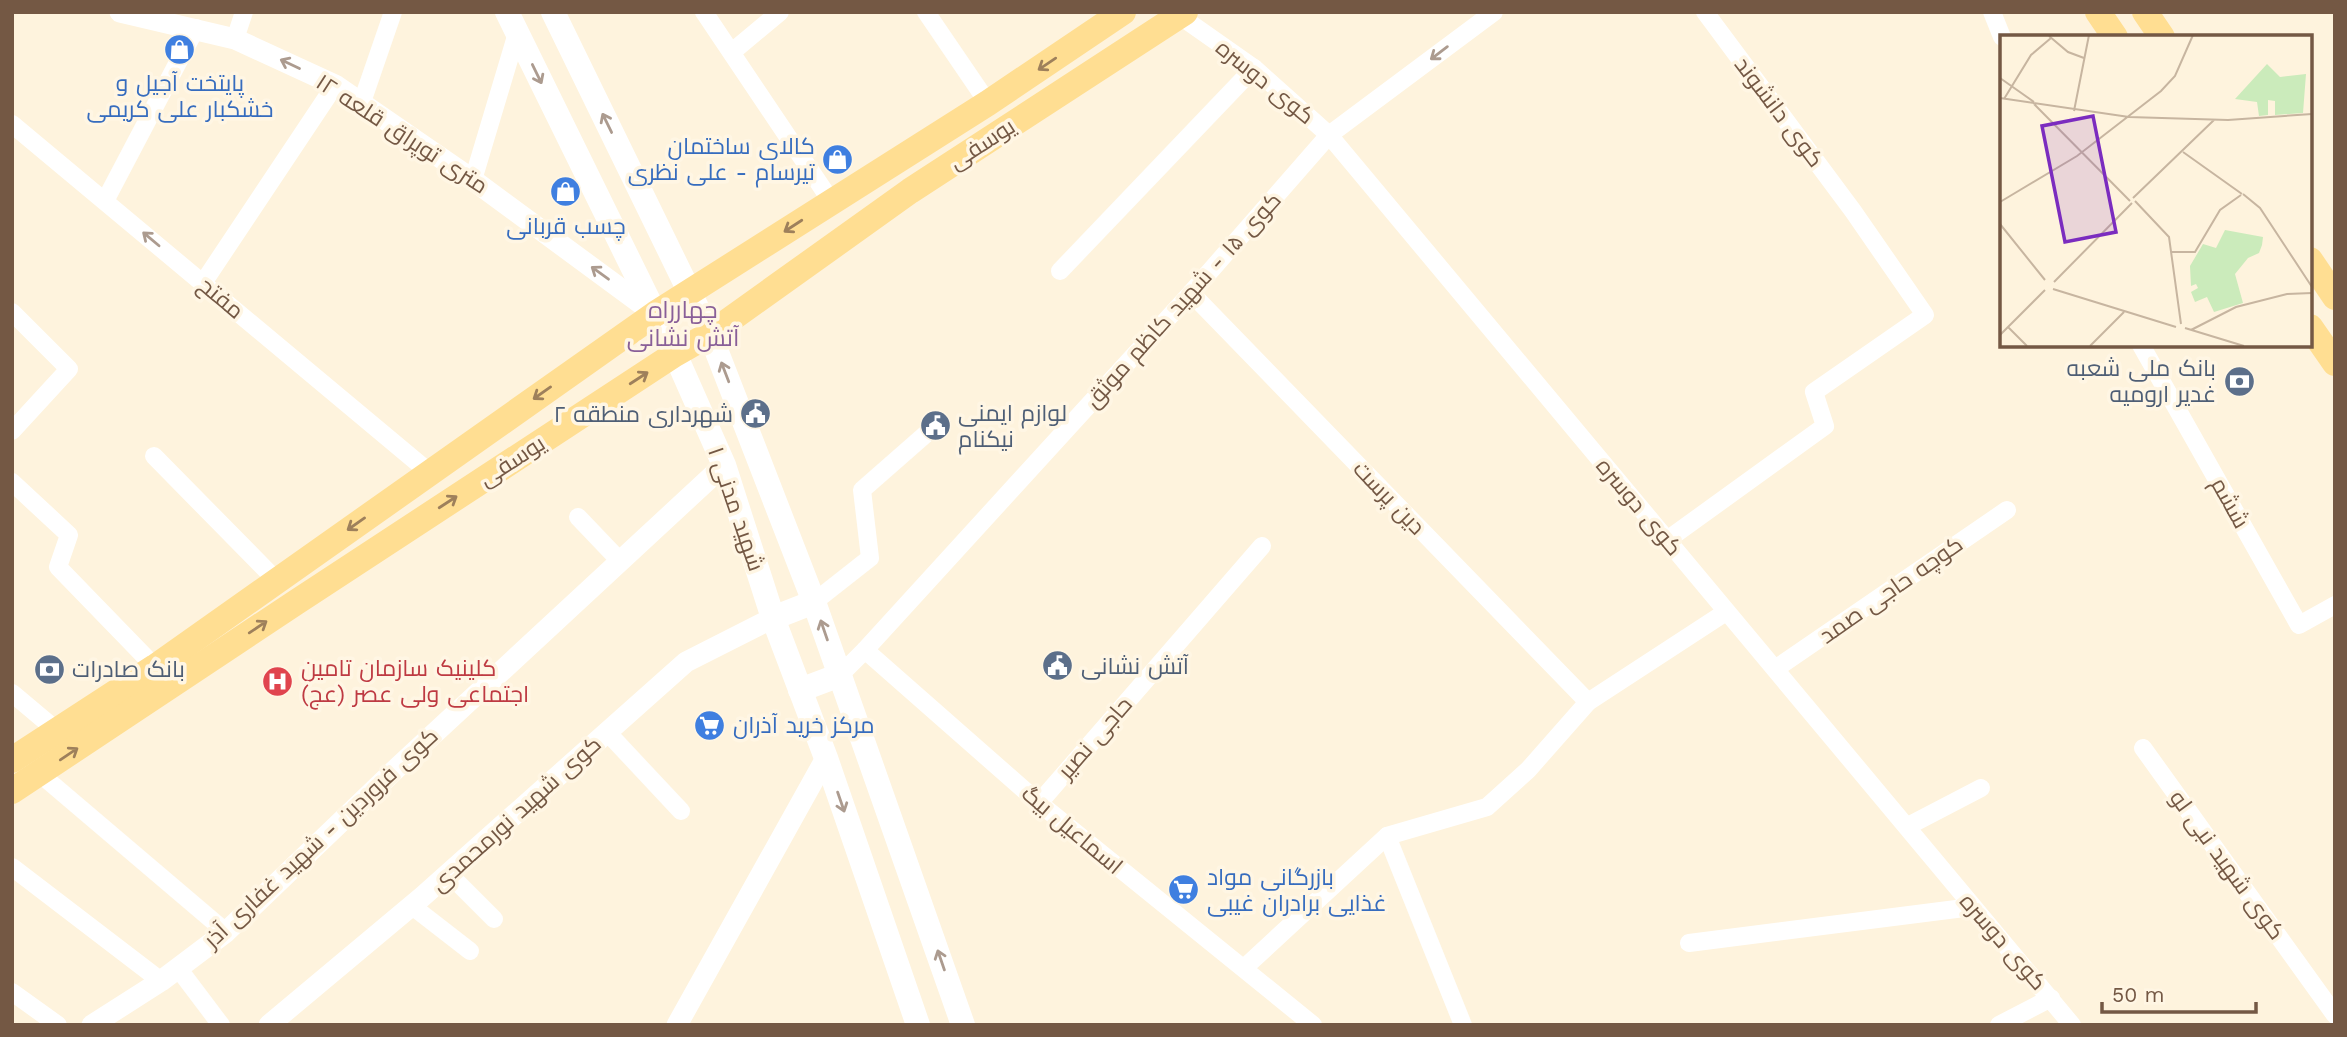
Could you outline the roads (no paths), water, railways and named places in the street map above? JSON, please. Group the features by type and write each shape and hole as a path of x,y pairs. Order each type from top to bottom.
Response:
{"main road":[{"name":"شهید مدنی ۱","path":"553,12 710,334 814,602 963,1025"},
{"name":"یوسفی","path":"12,760 155,667 654,314 988,103 1123,12"},
{"path":"2098,12 2114,35"},
{"path":"2145,12 2161,35"},
{"name":"یوسفی","path":"12,791 675,354 710,334 910,191 1182,14"},
{"name":"شهید مدنی ۱","path":"512,23 675,354 724,465 773,618 826,758 918,1025"},
{"path":"892,163 910,191"},
{"path":"2312,263 2335,297"},
{"path":"2312,330 2335,363"},
{"path":"276,580 295,603"},
{"path":"773,618 814,602"},
{"path":"800,690 840,675"}],"street":[{"name":"۱۲ متری توپراق قلعه","path":"120,12 235,39 335,85 473,180 654,314"},
{"path":"235,39 244,12"},
{"path":"362,102 393,12"},
{"path":"704,12 831,201"},
{"path":"732,52 780,12"},
{"path":"926,12 988,103"},
{"path":"1082,41 1100,12"},
{"name":"کوی ۱۵ - شهید کاظم موثق","path":"865,650 1191,293 1329,135 1494,12"},
{"name":"کوی دانشوند","path":"1667,540 1825,426 1814,392 1925,314 1853,211 1705,12"},
{"path":"1992,12 2001,35"},
{"name":"کوی دوسره","path":"1182,14 1254,68 1329,135 2072,1025"},
{"path":"473,180 512,23"},
{"path":"105,201 195,28"},
{"path":"1060,271 1254,68"},
{"path":"203,283 335,85"},
{"name":"مفتح","path":"12,124 430,473"},
{"name":"دین پرست","path":"1191,293 1588,702"},
{"path":"12,312 69,369 12,431"},
{"name":"ششم","path":"2142,346 2299,625 2335,605"},
{"path":"814,602 870,558 862,490 935,426"},
{"path":"153,456 276,580"},
{"name":"کوی فروردین - شهید غفاری آذر","path":"92,1025 169,975 226,932 398,767 724,465"},
{"path":"12,482 69,535 58,567 155,667"},
{"name":"کوچه حاجی صمد","path":"1775,670 2007,510"},
{"path":"578,517 620,561"},
{"name":"حاجی نصیر","path":"1039,803 1262,546"},
{"path":"1244,968 1387,836 1487,807 1528,770 1588,702 1726,612"},
{"name":"کوی شهید نورمحمدی","path":"269,1025 449,874 686,662 773,618"},
{"path":"840,675 865,650"},
{"name":"اسماعیل بیگ","path":"865,650 1039,803 1313,1025"},
{"path":"12,693 56,730"},
{"path":"607,732 681,811"},
{"name":"کوی شهید نبی لو","path":"2143,748 2335,1015"},
{"path":"677,1025 826,758"},
{"path":"39,773 226,932"},
{"path":"1908,827 1981,788"},
{"path":"1387,836 1464,1025"},
{"path":"12,867 169,975 221,1025"},
{"path":"449,874 494,919"},
{"path":"412,906 470,951"},
{"path":"1689,943 1972,907"},
{"path":"12,992 58,1025"},
{"path":"1999,1025 2051,998"}],"place":[{"name":"پایتخت آجیل و خشکبار علی کریمی","path":"180,49"},
{"name":"کالای ساختمان تیرسام - علی نظری","path":"838,159"},
{"name":"چسب قربانی","path":"566,192"},
{"name":"بانک ملی شعبه غدیر ارومیه","path":"2239,381"},
{"name":"شهرداری منطقه ۲","path":"756,414"},
{"name":"لوازم ایمنی نیکنام","path":"935,426"},
{"name":"آتش نشانی","path":"1058,666"},
{"name":"بانک صادرات","path":"49,669"},
{"name":"کلینیک سازمان تامین اجتماعی ولی عصر (عج)","path":"278,681"},
{"name":"مرکز خرید آذران","path":"710,725"},
{"name":"بازرگانی مواد غذایی برادران غیبی","path":"1184,890"}],"district":[{"name":"چهارراه آتش نشانی","path":"683,324"}]}
